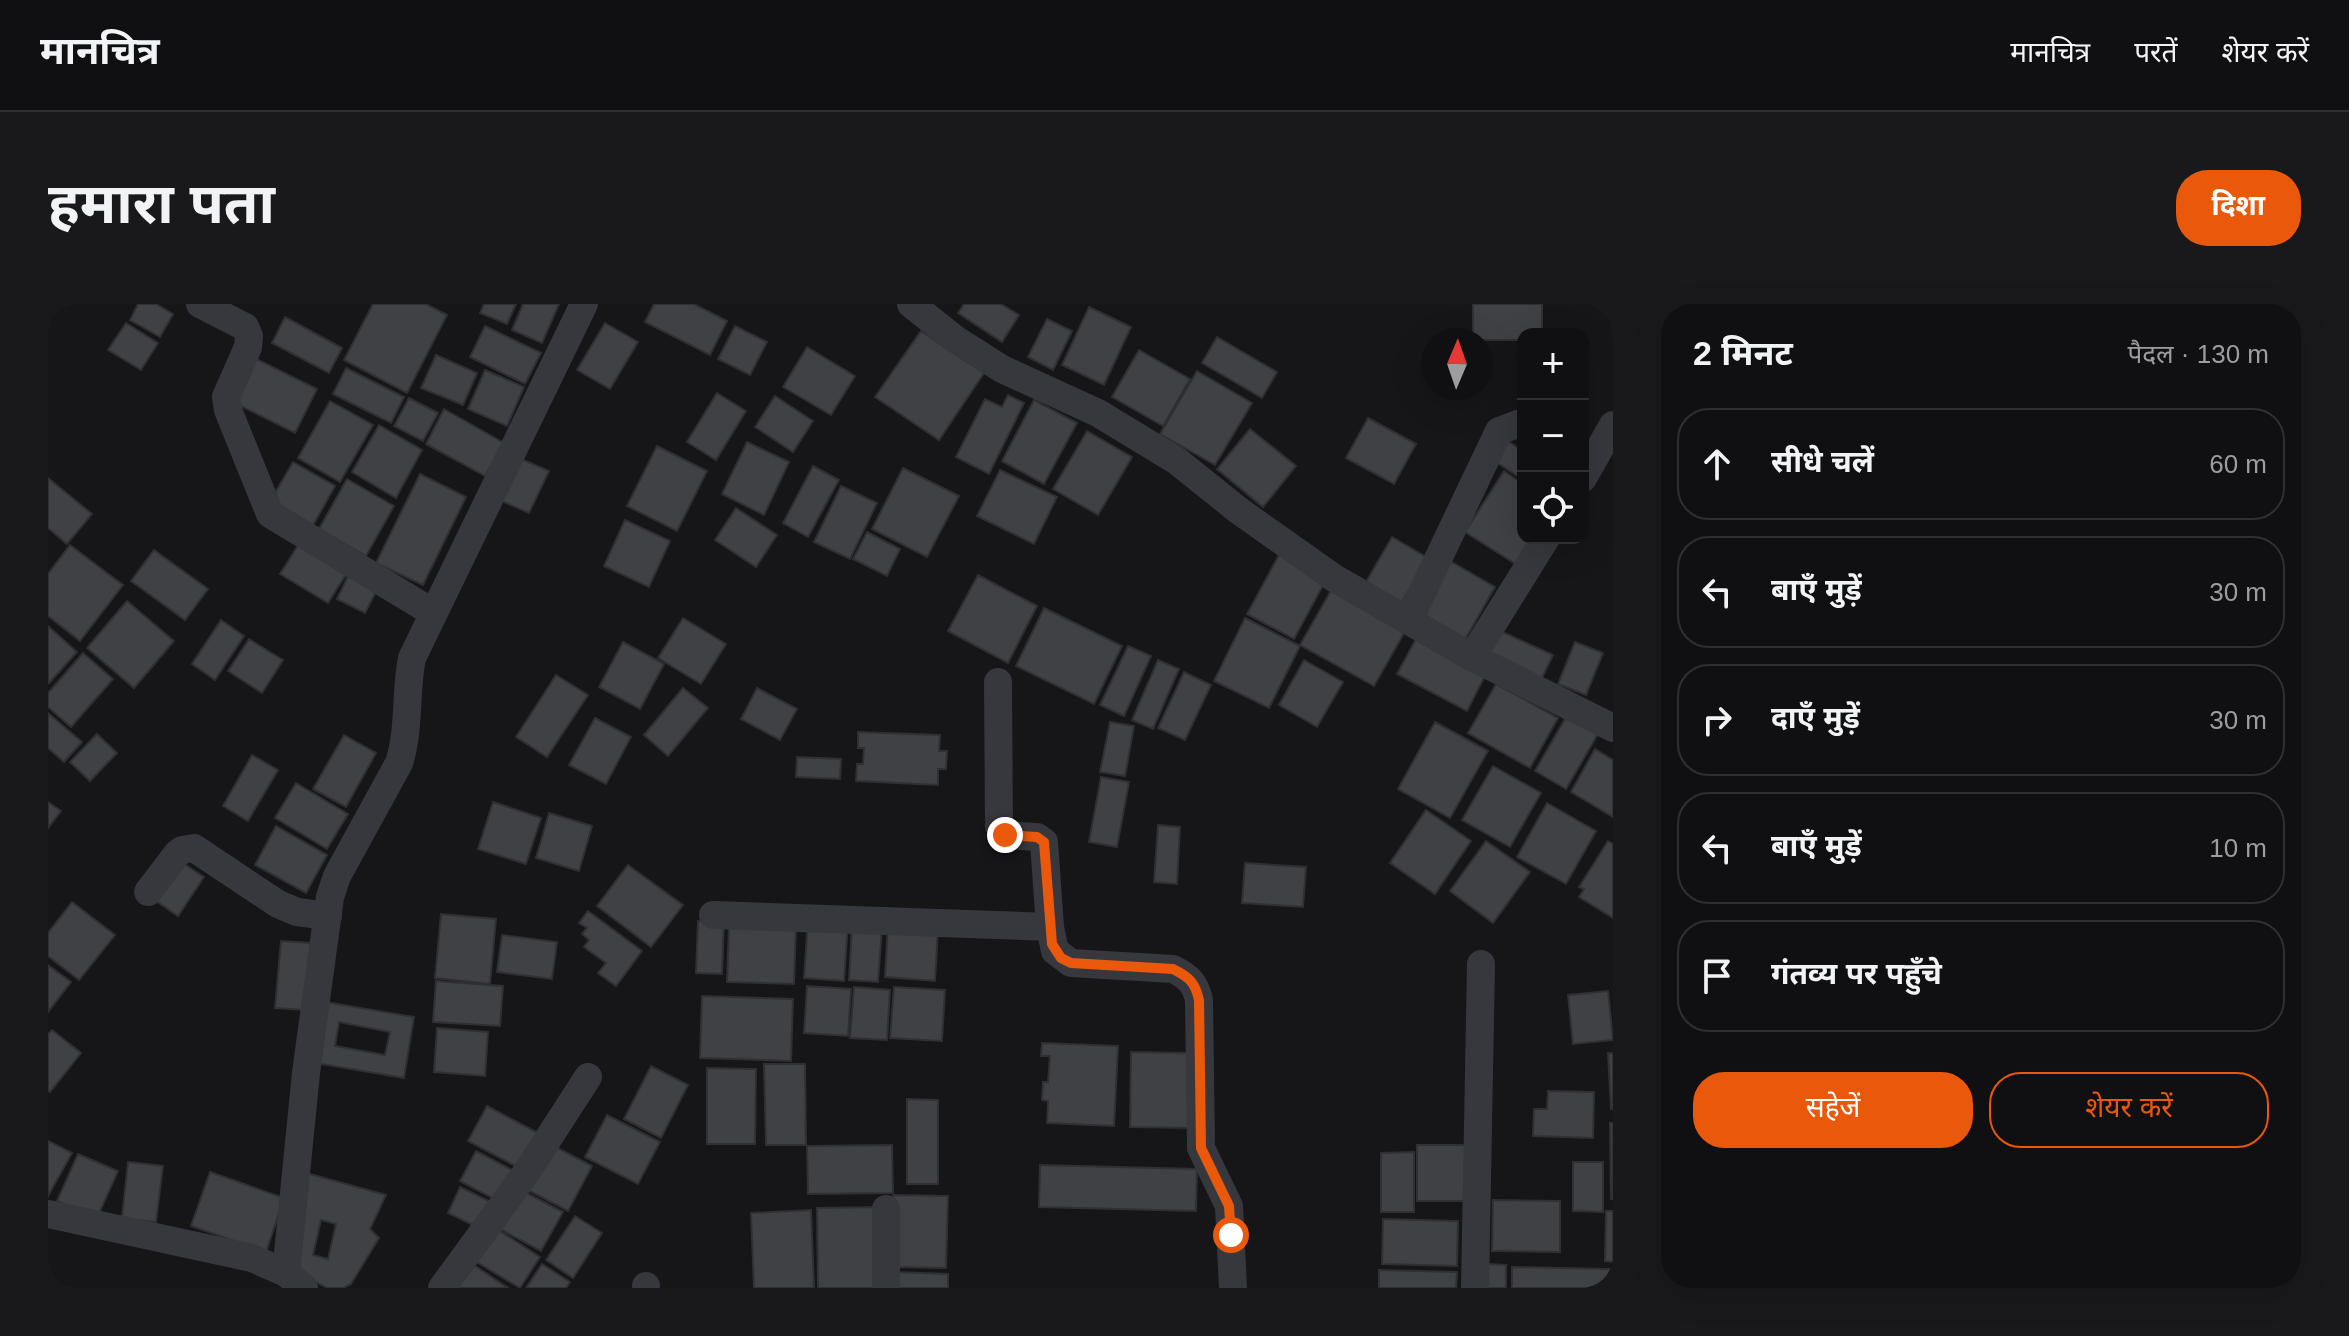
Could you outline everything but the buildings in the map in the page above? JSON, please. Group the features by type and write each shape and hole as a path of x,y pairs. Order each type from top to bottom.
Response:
{"street":[{"path":"200,304 245,327 249,336 248,347 226,397 228,410 270,514 432,612"},
{"path":"48,1214 252,1258 295,1281 306,1073 328,916 337,876 399,763 405,746 412,658 584,304"},
{"path":"911,304 955,339 1002,369 1098,413 1177,461 1238,510 1334,578 1472,657 1613,728"},
{"path":"1409,620 1499,431 1517,424"},
{"path":"1585,472 1599,436"},
{"path":"1472,657 1542,544"},
{"path":"998,682 999,826 1005,835 1037,837 1044,842 1050,927 1055,951 1071,963 1173,969 1196,985 1199,1000 1201,1148 1229,1206 1233,1288"},
{"path":"148,892 177,854 194,848 278,904 297,912 328,916"},
{"path":"713,915 1050,927"},
{"path":"1475,1288 1481,964"},
{"path":"442,1288 526,1173 588,1077"},
{"path":"886,1209 886,1288"}],"route":[{"path":"1005,835 1037,837 1044,842 1052,944 1061,958 1071,963 1173,969 1196,985 1199,1000 1201,1148 1229,1206 1231,1235"}]}
